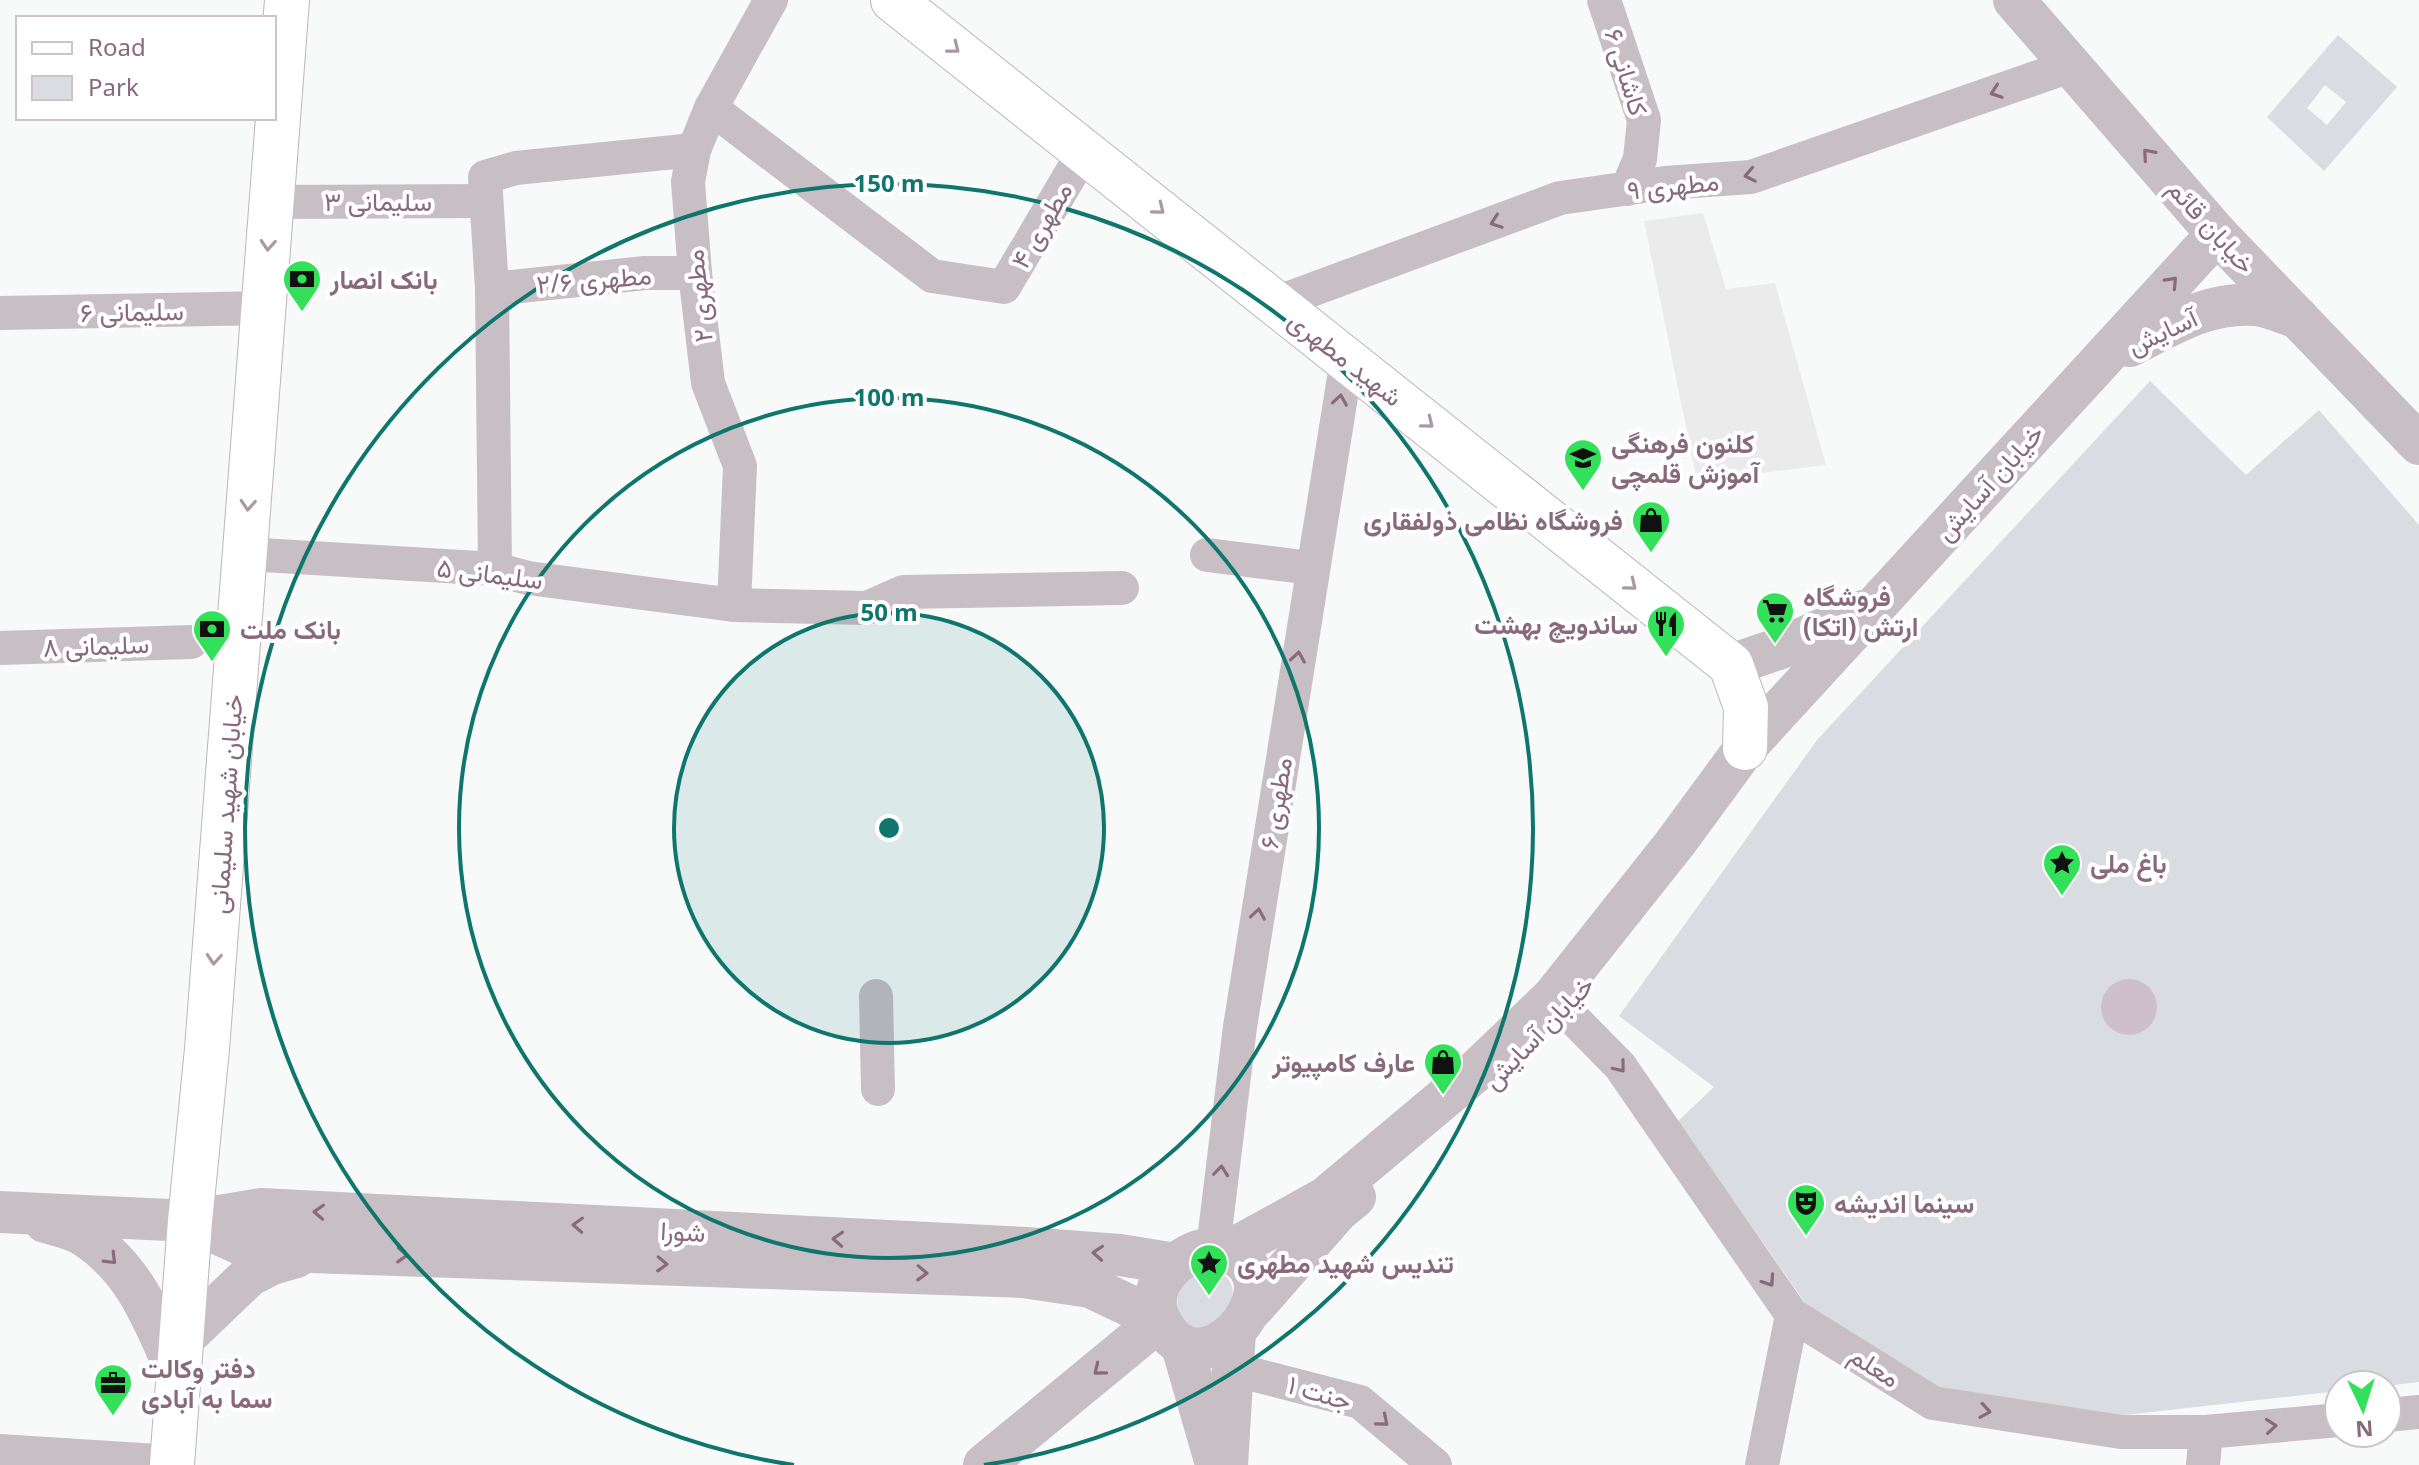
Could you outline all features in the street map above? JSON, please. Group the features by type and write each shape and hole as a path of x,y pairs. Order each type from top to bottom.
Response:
{"main road":[{"name":"خیابان شهید سلیمانی","path":"173,1463 287,0"},
{"name":"شهید مطهری","path":"893,0 1731,665"},
{"path":"1731,665 1746,707 1745,748"}],"street":[{"name":"مطهری ۲","path":"734,605 740,466 708,383 688,182 694,150 711,108 771,0"},
{"name":"کاشانی ۶","path":"1604,0 1644,120 1640,159 1627,189"},
{"name":"خیابان قائم","path":"2014,0 2217,234 2419,444"},
{"name":"مطهری ۹","path":"1276,303 1560,198 1665,183 1751,177 2070,66"},
{"name":"مطهری ۴","path":"711,108 932,276 1004,287 1085,150"},
{"path":"495,569 492,289 485,177 516,168 694,150"},
{"name":"سلیمانی ۳","path":"272,202 485,201"},
{"name":"آسایش","path":"2100,360 2217,234"},
{"name":"مطهری ۲/۶","path":"492,289 645,273 695,273"},
{"name":"آسایش","path":"2100,360 2179,319 2213,308 2257,305 2298,318"},
{"name":"سلیمانی ۶","path":"0,313 263,308"},
{"name":"مطهری ۶","path":"1205,1254 1347,359"},
{"name":"خیابان آسایش","path":"1205,1254 1325,1198 1474,1073 1553,997 1676,842 1745,748 2100,360"},
{"name":"سلیمانی ۵","path":"245,554 495,569 528,578 734,605 867,608 903,592 1122,588"},
{"path":"1207,555 1312,568"},
{"name":"خیابان آسایش","path":"1731,665 1781,648 1877,605"},
{"name":"سلیمانی ۸","path":"0,648 191,642"},
{"name":"خیابان آسایش","path":"1240,1336 1338,1211 1487,1087 1566,1011 1689,856 1758,762 1776,716"},
{"path":"876,996 878,1089"},
{"name":"معلم","path":"1566,1011 1620,1066 1792,1315 1933,1403 2205,1448 2323,1423"},
{"name":"شورا","path":"9,1212 190,1221 261,1209 1120,1255 1205,1254"},
{"path":"9,1212 84,1235 113,1258 144,1297 181,1360 249,1276 272,1264 313,1252"},
{"name":"شورا","path":"190,1221 254,1250 1023,1277 1090,1287 1171,1333"},
{"path":"1216,1465 1171,1333 1156,1304 1165,1274 1205,1254 1243,1262 1252,1276 1240,1336 1227,1465"},
{"path":"1762,1465 1792,1315"},
{"path":"1171,1333 1203,1348 1240,1336"},
{"path":"984,1465 1171,1333"},
{"name":"جنت ۱","path":"1240,1336 1360,1402 1435,1465"},
{"path":"0,1451 173,1463"}],"shaded area":[{"path":"1703,213 1726,289 1775,283 1826,465 1697,481 1644,221"},
{"path":"2129,979 2149,987 2157,1007 2149,1027 2129,1035 2109,1027 2101,1007 2109,987"}],"green space":[{"path":"2338,35 2397,87 2324,171 2267,117","holes":["2325,85 2346,102 2327,125 2307,108"]},
{"name":"باغ ملی","path":"2150,381 2246,475 2319,410 2419,525 2419,1382 2403,1384 2403,1369 2323,1369 2323,1393 2116,1416 1950,1397 1806,1304 1678,1121 1714,1087 1619,1016 1817,740"},
{"path":"1212,1268 1229,1280 1233,1301 1210,1324 1191,1327 1180,1314 1178,1296 1181,1287 1196,1274"}],"place":[{"name":"بانک انصار","path":"302,313"},
{"name":"کلنون فرهنگی آموزش قلمچی","path":"1583,492"},
{"name":"فروشگاه نظامی ذولفقاری","path":"1651,554"},
{"name":"فروشگاه ارتش (اتکا)","path":"1775,645"},
{"name":"ساندویچ بهشت","path":"1666,658"},
{"name":"بانک ملت","path":"212,663"},
{"name":"باغ ملی","path":"2062,897"},
{"name":"عارف کامپیوتر","path":"1443,1096"},
{"name":"سینما اندیشه","path":"1806,1237"},
{"name":"تندیس شهید مطهری","path":"1209,1297"},
{"name":"دفتر وکالت سما به آبادی","path":"113,1417"}]}
